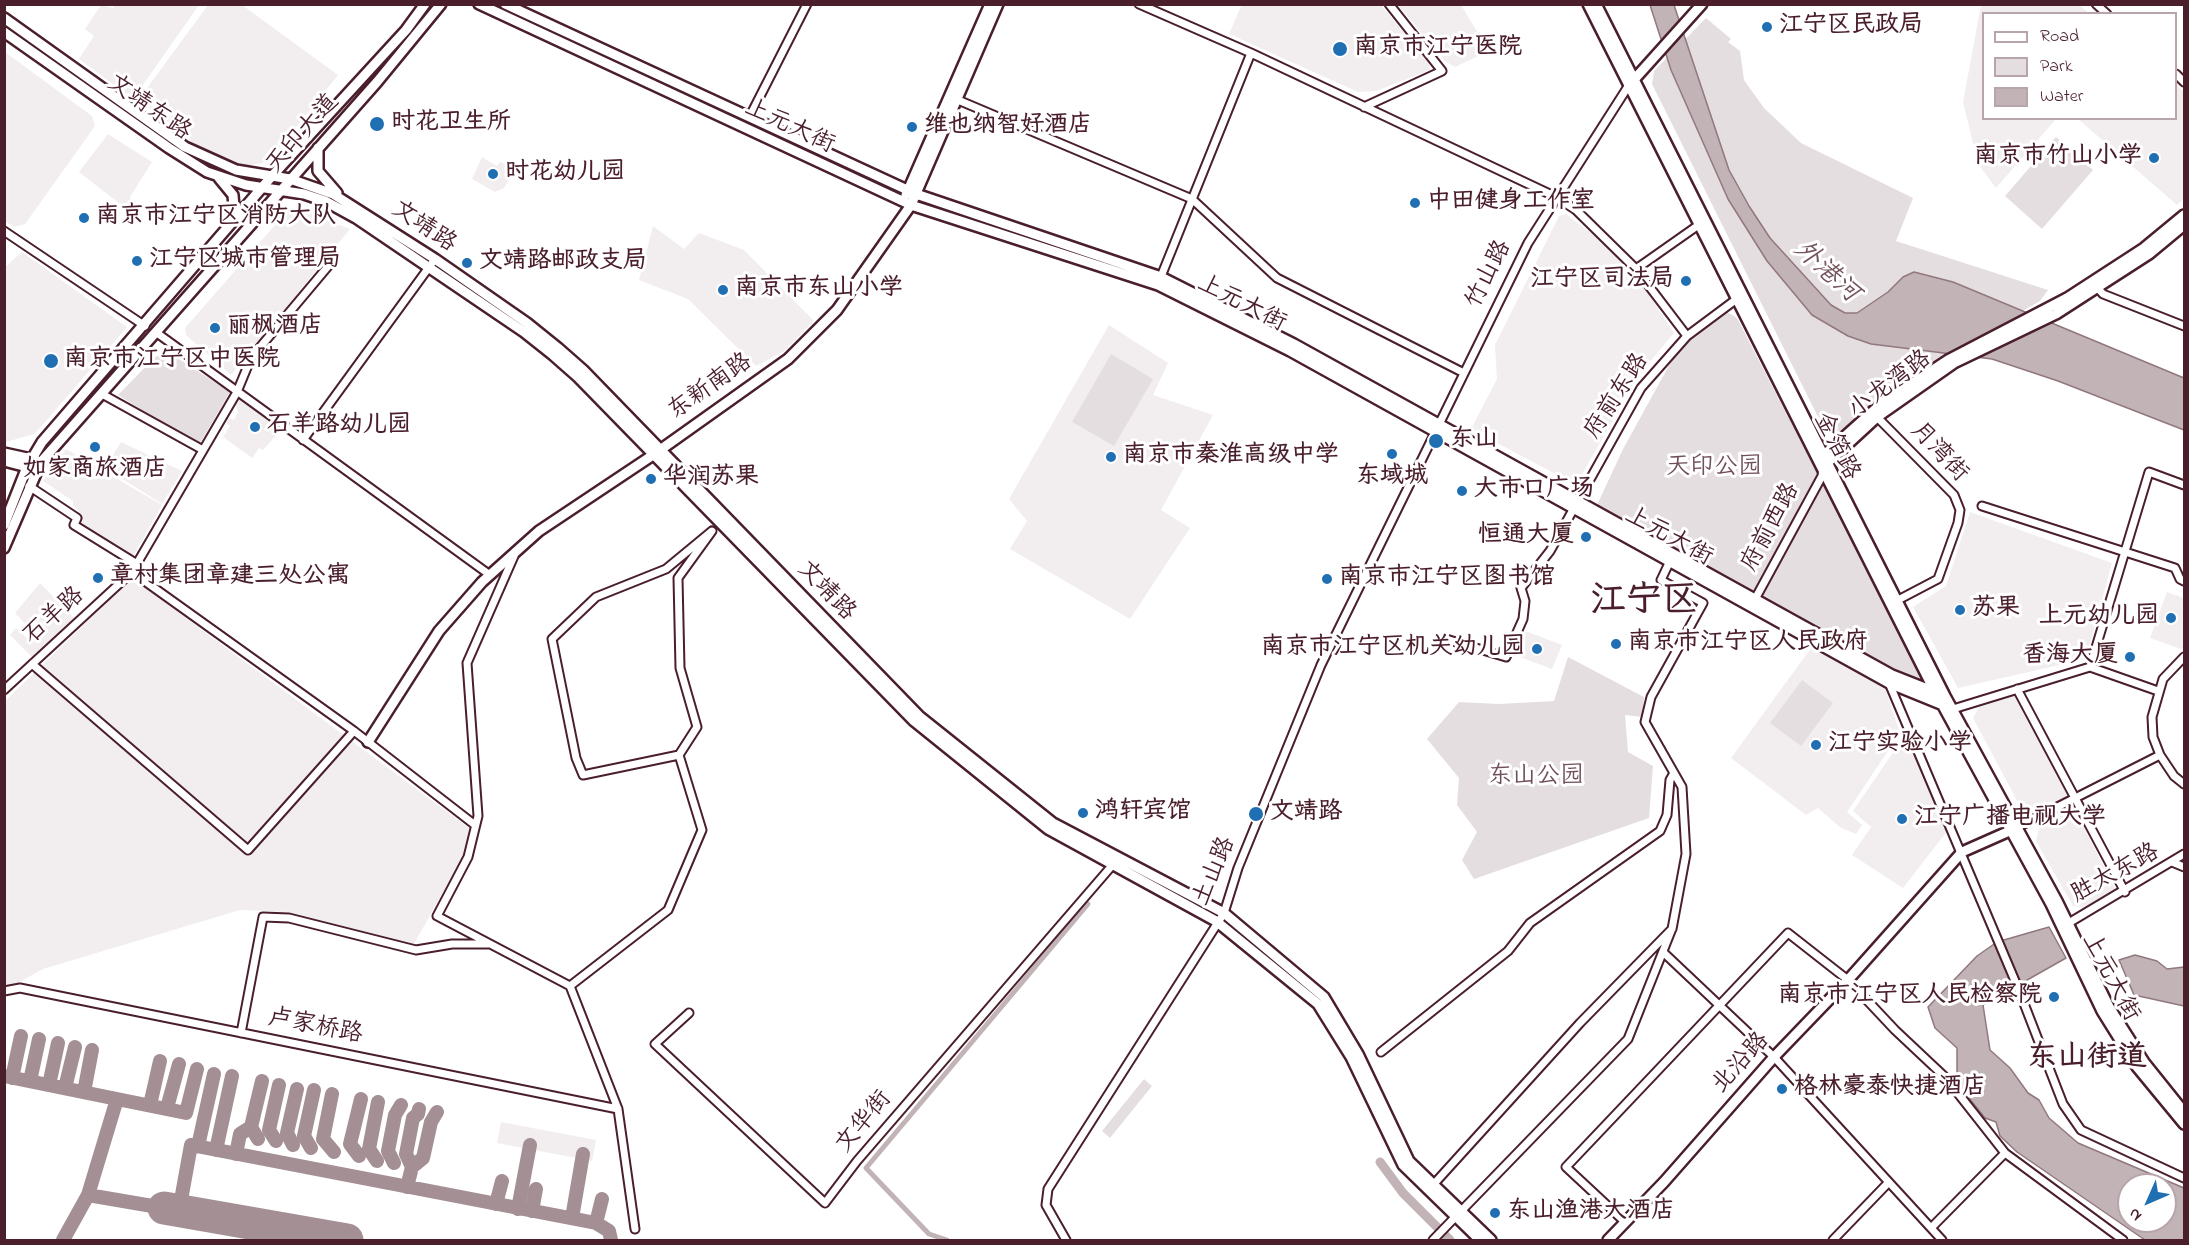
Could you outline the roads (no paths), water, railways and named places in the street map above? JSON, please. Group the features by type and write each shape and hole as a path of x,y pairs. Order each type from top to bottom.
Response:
{"main road":[{"name":"天印大道","path":"4,525 34,464 145,326 272,176 375,65 424,4"},
{"name":"天印大道","path":"4,548 29,486 34,464 157,333 441,4"},
{"name":"上元大街","path":"479,4 907,203 1160,281"},
{"name":"上元大街","path":"505,4 912,192 1160,281 1438,428 1754,602 1892,675 1934,689 1944,700"},
{"name":"东新南路","path":"368,742 439,631 490,575 539,531 788,358 837,310 907,203 990,4"},
{"name":"东新南路","path":"912,192 958,100 999,4"},
{"name":"金箔路","path":"1588,4 1632,81 1825,461 1934,689"},
{"name":"金箔路","path":"1596,4 1700,224 1898,600 1944,700 2054,902"},
{"name":"竹山路","path":"1632,81 1702,4"},
{"name":"文靖东路","path":"4,18 185,147 236,171 272,176"},
{"name":"文靖东路","path":"4,32 169,148 218,177 262,188 281,190"},
{"path":"319,146 318,171 328,185 345,201"},
{"name":"文靖路","path":"272,176 314,186 345,201 431,263"},
{"path":"218,177 233,195 236,204 234,221"},
{"name":"文靖路","path":"281,190 325,201 343,210 527,323 583,370 655,452 919,716 1053,823 1216,921 1318,1004 1351,1058 1403,1166 1480,1240"},
{"name":"小龙湾路","path":"2095,285 2184,215"},
{"name":"小龙湾路","path":"1825,461 1881,404 1951,361 2069,301 2149,254 2184,225"},
{"name":"小龙湾路","path":"1825,461 1877,417 1951,361"},
{"path":"4,453 34,464"},
{"path":"4,461 34,464"},
{"name":"上元大街","path":"1576,503 1670,561 1754,602 1889,683 1944,700"},
{"name":"金箔路","path":"1944,700 1953,709 2014,829"},
{"name":"北沿路","path":"1606,1240 1664,1182 1774,1057 1848,980 1962,852 2014,829"},
{"name":"文靖路","path":"1116,862 1224,913 1324,997 1358,1054 1409,1161 1433,1185 1458,1217 1491,1240"},
{"name":"上元大街","path":"2054,902 2109,1008 2144,1062 2184,1112"},
{"name":"上元大街","path":"2054,902 2102,1011 2137,1067 2184,1124"}],"street":[{"path":"750,116 807,4"},
{"path":"1139,4 1251,53 1556,197 1576,210 1636,269 1687,336"},
{"path":"1364,106 1442,71 1389,4"},
{"path":"1160,281 1251,53"},
{"name":"竹山路","path":"1438,428 1528,243 1632,81"},
{"path":"958,100 1191,199 1277,278 1464,373"},
{"path":"1636,269 1700,224"},
{"path":"4,231 145,326"},
{"name":"石羊路","path":"4,690 132,572 237,392 251,358 335,258"},
{"path":"303,440 431,263"},
{"path":"2095,285 2103,294 2184,326"},
{"name":"府前东路","path":"1446,639 1506,657 1523,619 1524,601 1521,588 1550,551 1641,388 1687,336 1738,298"},
{"path":"157,333 490,575"},
{"path":"102,394 203,450"},
{"name":"月湾街","path":"1877,417 1954,495 1959,510 1958,523 1938,579 1898,600"},
{"name":"土山路","path":"1066,1240 1046,1205 1048,1190 1216,921 1224,913 1238,868 1321,664 1438,428"},
{"name":"府前西路","path":"1754,602 1822,476 1825,461"},
{"path":"2091,667 2149,472 2184,485"},
{"path":"29,486 77,518 74,525 137,564"},
{"path":"1982,506 2175,568 2180,579 2184,581"},
{"path":"570,986 668,910 702,830 679,755 697,727 680,668 678,578 712,531 666,569 596,597 552,639 576,758 583,776 679,755"},
{"path":"515,553 467,663 478,816 468,857 436,916 570,986 618,1109 635,1229"},
{"path":"1433,1240 1458,1217 1628,1039 1664,953 1672,929 1686,854 1682,787 1645,722 1650,697 1702,603 1661,580 1670,561"},
{"path":"132,572 354,731 476,825"},
{"path":"2184,657 2163,679 2152,717 2153,737 2160,755 2175,776 2184,784"},
{"path":"32,664 248,850 354,731"},
{"path":"1953,709 2091,667 2158,691"},
{"path":"1889,683 1962,852 2063,1104 2081,1130 2184,1178"},
{"path":"2017,689 2125,892"},
{"path":"2014,829 2160,755"},
{"path":"1381,1053 1508,951 1530,923 1660,831 1667,815 1670,780 1674,773"},
{"path":"2172,862 2184,854"},
{"name":"文华街","path":"689,1013 655,1044 825,1203 872,1143 1116,862"},
{"name":"胜太东路","path":"2067,924 2125,892 2172,862 2184,867"},
{"path":"241,1033 263,917 289,918 416,950 452,944 491,944"},
{"path":"1433,1185 1580,1023 1672,929"},
{"path":"1625,1222 1566,1167 1788,933 1848,980 1895,1030 1946,1078 2006,1154 2123,1240"},
{"path":"1664,953 1774,1057 1942,1240"},
{"name":"卢家桥路","path":"4,990 20,988 618,1109"},
{"path":"1931,1228 2006,1154"},
{"path":"1833,1240 1888,1183"}],"water":[{"path":"1650,5 1674,5 1729,170 1770,238 1831,305 1845,313 1857,313 1888,292 1903,277 1914,272 1953,282 2184,378 2184,430 2058,381 1992,359 1871,344 1848,336 1812,315 1767,261 1728,199 1671,70"},
{"path":"2049,927 2066,958 1983,1005 1990,1050 2010,1068 2028,1093 2039,1100 2049,1118 2078,1143 2149,1173 2117,1173 2117,1221 2017,1152 2000,1136 1996,1122 1985,1118 1957,1083 1957,1048 1935,1028 1928,1007 1977,956 1997,942"},
{"path":"2135,955 2157,961 2167,969 2184,967 2184,1006 2134,995 2119,960"},
{"path":"2177,1185 2184,1188 2184,1240 2145,1240 2135,1233 2177,1233"}],"waterway":[{"path":"947,1240 929,1234 866,1168 1088,904"},
{"path":"1380,1162 1403,1193 1450,1240"}],"place":[{"name":"江宁区民政局","path":"1767,27"},
{"name":"南京市江宁医院","path":"1340,49"},
{"name":"时花卫生所","path":"377,124"},
{"name":"维也纳智好酒店","path":"912,127"},
{"name":"南京市竹山小学","path":"2154,158"},
{"name":"时花幼儿园","path":"493,174"},
{"name":"中田健身工作室","path":"1415,203"},
{"name":"南京市江宁区消防大队","path":"84,218"},
{"name":"江宁区城市管理局","path":"137,261"},
{"name":"文靖路邮政支局","path":"467,263"},
{"name":"江宁区司法局","path":"1686,281"},
{"name":"南京市东山小学","path":"723,290"},
{"name":"丽枫酒店","path":"215,328"},
{"name":"南京市江宁区中医院","path":"51,361"},
{"name":"石羊路幼儿园","path":"255,427"},
{"name":"东山","path":"1436,441"},
{"name":"如家商旅酒店","path":"95,447"},
{"name":"东域城","path":"1392,454"},
{"name":"南京市秦淮高级中学","path":"1111,457"},
{"name":"华润苏果","path":"651,479"},
{"name":"大市口广场","path":"1462,491"},
{"name":"恒通大厦","path":"1586,537"},
{"name":"章村集团章建三处公寓","path":"98,578"},
{"name":"南京市江宁区图书馆","path":"1327,579"},
{"name":"苏果","path":"1960,610"},
{"name":"上元幼儿园","path":"2171,618"},
{"name":"南京市江宁区人民政府","path":"1616,644"},
{"name":"南京市江宁区机关幼儿园","path":"1537,649"},
{"name":"香海大厦","path":"2130,657"},
{"name":"江宁实验小学","path":"1816,745"},
{"name":"鸿轩宾馆","path":"1083,813"},
{"name":"文靖路","path":"1256,814"},
{"name":"江宁广播电视大学","path":"1902,819"},
{"name":"南京市江宁区人民检察院","path":"2054,997"},
{"name":"格林豪泰快捷酒店","path":"1782,1089"},
{"name":"东山渔港大酒店","path":"1495,1213"}],"district":[{"name":"江宁区","path":"1644,604"},
{"name":"东山街道","path":"2087,1060"}],"water label":[{"name":"外港河","path":"1825,273"}],"park label":[{"name":"天印公园","path":"1714,469"},
{"name":"东山公园","path":"1536,778"}]}
